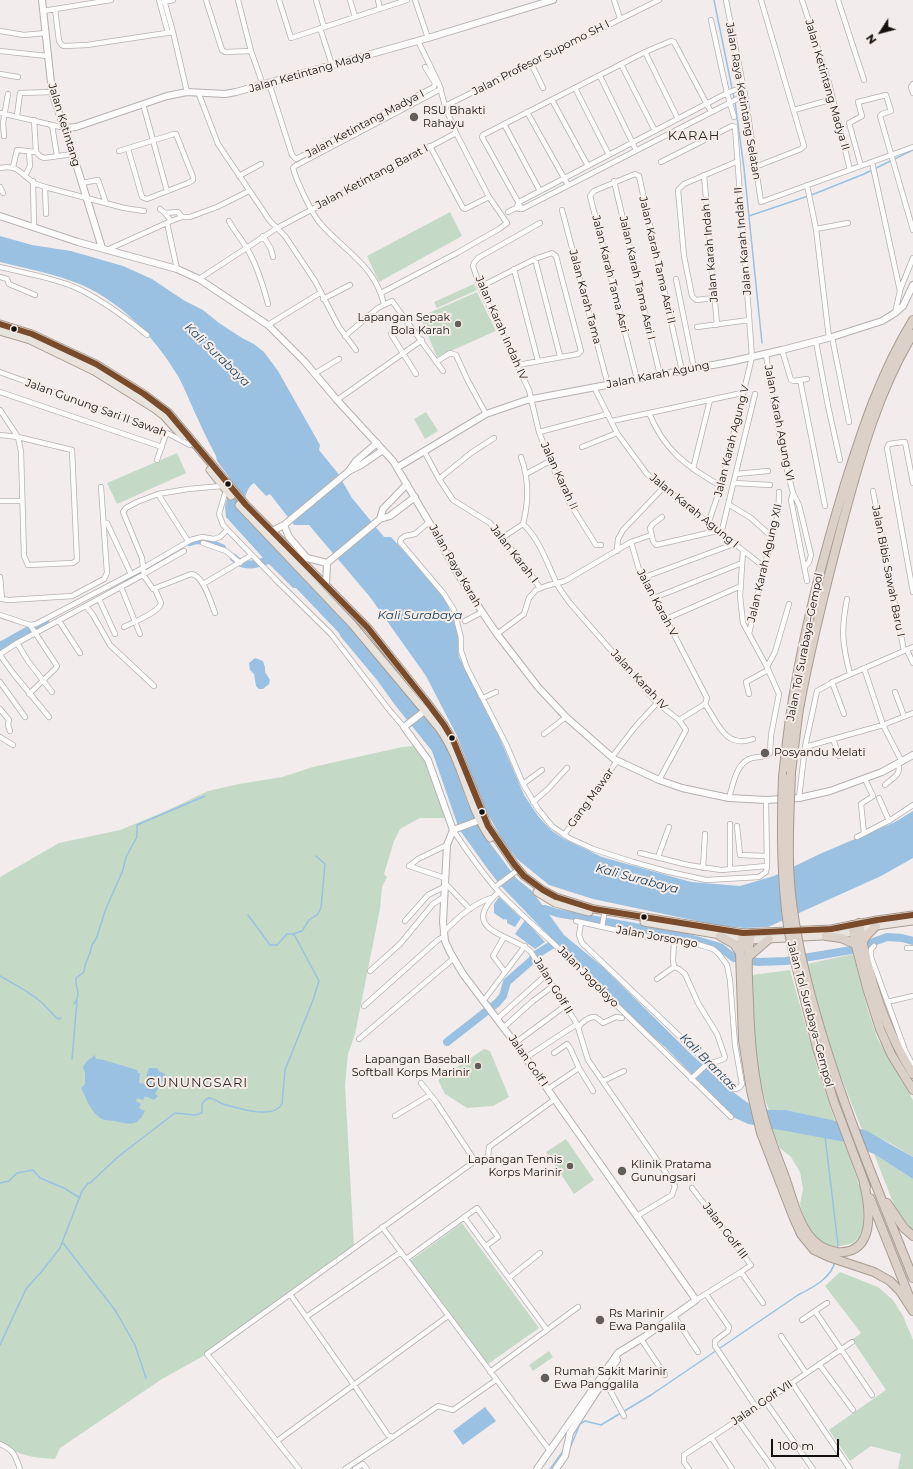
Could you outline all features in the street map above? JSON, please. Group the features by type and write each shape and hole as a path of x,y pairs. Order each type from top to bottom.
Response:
{"highway":[{"name":"Jalan Tol Surabaya–Gempol","path":"913,320 889,362 871,404 831,529 808,620 793,694 783,777 781,828 788,926 799,964 825,1048 871,1174 913,1278"},
{"name":"Jalan Tol Surabaya–Gempol","path":"913,334 904,349 881,399 863,449 821,602 799,709 791,772 789,826 790,881 799,964 817,1048 834,1102 864,1184 913,1307"},
{"path":"860,946 867,935 876,926"},
{"path":"856,928 860,946 883,1017 913,1074"},
{"path":"720,936 730,941 744,956"},
{"path":"746,936 744,956 745,993 750,1040 765,1133"},
{"path":"826,936 841,938 860,946"},
{"path":"744,956 769,939"},
{"path":"874,986 880,1029 891,1054 913,1090"},
{"path":"745,993 743,1040 751,1090 793,1216 801,1234 814,1250 829,1254 841,1261 874,1272 890,1280 900,1291 913,1311"},
{"path":"871,1174 891,1211 904,1228 913,1236"},
{"path":"829,1254 847,1252 860,1245 867,1230 869,1217 864,1184"}],"main road":[{"name":"Jalan Ketintang","path":"42,0 52,92 74,154 86,198 104,249"},
{"name":"Jalan Ketintang Madya","path":"65,128 76,127 167,96 187,92 230,94 428,38 533,3 553,0"},
{"name":"Jalan Raya Karah","path":"0,216 78,242 178,269 200,278 268,325 305,362 337,400 398,467 458,574 482,612 538,687 566,717 614,759 659,780 699,792 729,798 766,800 799,798 830,791 866,779 900,763 913,755"},
{"name":"Jalan Karah Agung","path":"398,467 486,414 532,399 766,354 831,338 882,321 895,313 906,302 913,285"},
{"path":"0,324 32,334 96,364 146,399 164,416 245,508 271,534 308,567 368,628 449,742 480,820 493,842 515,871 528,885 547,899 562,905 604,916 720,936 746,936 856,928 913,921"},
{"path":"0,331 15,335 44,347 94,371 168,412 227,489"},
{"path":"348,472 356,461 376,443"},
{"path":"271,534 287,524 348,472 383,450"},
{"path":"379,520 383,508 407,484"},
{"path":"287,524 289,537 305,556 310,560 329,561 379,520 390,516 415,497"},
{"path":"271,534 360,633 426,710"},
{"path":"305,556 310,575 321,587 324,594"},
{"path":"326,585 329,561"},
{"path":"360,633 366,632 368,628"},
{"path":"426,710 406,726 428,760 455,829 480,820"},
{"name":"Jalan Golf I","path":"455,829 447,845 442,922 443,935 453,959 548,1089 696,1300"},
{"path":"515,871 549,894 594,909 769,939 826,936 913,915"},
{"path":"556,1469 567,1451 570,1433 618,1353 641,1339 696,1300"},
{"path":"537,1469 603,1379"}],"street":[{"path":"43,12 83,2 111,0"},
{"path":"159,0 170,32 187,92"},
{"path":"170,32 164,1 173,0"},
{"path":"206,0 222,50 225,52 251,51"},
{"path":"238,0 251,51 266,84"},
{"path":"279,0 291,38 407,0"},
{"path":"316,0 332,65"},
{"path":"350,0 355,17"},
{"path":"378,0 380,9"},
{"path":"415,0 428,38"},
{"name":"Jalan Profesor Supomo SH I","path":"445,106 620,18 614,0"},
{"path":"620,18 659,0"},
{"name":"Jalan Raya Ketintang Selatan","path":"726,0 745,95 761,202 807,185"},
{"path":"755,167 803,147 794,110 761,0"},
{"name":"Jalan Ketintang Madya II","path":"802,0 832,99 850,170"},
{"path":"838,0 864,80"},
{"path":"55,9 59,41 64,46 87,45 170,32"},
{"path":"711,20 728,93 733,101 734,118"},
{"path":"0,31 24,35 46,33"},
{"path":"381,293 457,253 507,224 489,197 456,133 445,106 441,89 418,41"},
{"path":"522,209 482,137 483,135 527,112 669,41 674,42 711,112"},
{"path":"0,51 48,56"},
{"path":"645,52 678,119"},
{"path":"531,63 543,88"},
{"path":"621,64 655,131"},
{"name":"Jalan Ketintang Madya I","path":"266,84 292,155 296,159 434,87 435,83 425,67"},
{"path":"0,74 18,77"},
{"path":"600,76 636,150"},
{"path":"913,84 911,86 913,93"},
{"path":"516,208 518,202 728,93 743,87"},
{"path":"575,88 610,155"},
{"name":"Jalan Ketintang Madya I","path":"311,210 293,168 295,166 441,89"},
{"path":"17,116 20,93 52,92"},
{"path":"198,92 218,144 270,221 285,236 309,272 345,336 356,350"},
{"path":"4,136 2,113 8,94"},
{"path":"508,212 516,208 522,209 745,95"},
{"path":"860,166 849,124 861,116 857,104 860,101 886,95 888,96 891,111 880,116 913,230"},
{"path":"794,110 832,99"},
{"path":"552,100 588,166"},
{"path":"143,104 167,191"},
{"path":"527,112 568,186"},
{"path":"2,113 65,128"},
{"path":"34,120 36,152"},
{"path":"504,124 540,191"},
{"path":"52,125 57,156"},
{"name":"Jalan Karah Indah II","path":"661,162 732,126 735,127 736,162 752,357"},
{"name":"Jalan Ketintang Barat I","path":"200,278 277,228 456,133"},
{"path":"119,151 176,134 193,177 192,181 147,199 142,197 128,149"},
{"path":"430,146 462,208 465,209 489,197"},
{"path":"849,422 831,338 816,229 807,185 860,166 893,158 913,147"},
{"path":"13,167 17,151 36,152 42,158 74,154"},
{"path":"25,176 30,166 29,151"},
{"path":"714,298 696,300 692,296 684,256 678,191 684,184 736,162"},
{"path":"239,176 261,164"},
{"path":"873,164 900,290"},
{"path":"0,168 8,166 13,167 25,176 45,187 144,211"},
{"name":"Jalan Karah Tama Asri II","path":"614,181 635,174 639,176 682,371"},
{"name":"Jalan Karah Indah I","path":"704,175 717,325"},
{"path":"82,183 98,180 106,203"},
{"path":"33,181 34,227"},
{"name":"Jalan Karah Tama Asri I","path":"614,181 660,375"},
{"name":"Jalan Karah Tama Asri","path":"614,181 594,191 590,196 637,379"},
{"path":"0,187 3,193"},
{"path":"45,187 46,214"},
{"path":"104,249 182,217 190,217 218,208 250,192"},
{"path":"160,209 165,213 169,222 178,269"},
{"path":"311,210 328,232 364,265 381,293 384,304"},
{"name":"Jalan Karah Tama","path":"562,210 608,385"},
{"path":"165,213 178,212 182,217"},
{"path":"229,221 246,247 262,284 268,304"},
{"name":"Jalan Karah Indah IV","path":"532,399 518,365 480,287 474,268 475,262 478,258 540,223"},
{"path":"816,229 848,223"},
{"path":"263,236 271,249 273,257"},
{"path":"480,287 535,259 553,253 557,259 581,350 580,353 518,365"},
{"path":"895,313 900,290 913,258"},
{"path":"535,259 560,356"},
{"path":"0,267 45,278 78,289 114,310 147,335"},
{"path":"514,269 538,361"},
{"path":"0,277 8,280 9,284 34,295"},
{"path":"676,279 694,368"},
{"path":"323,299 350,285"},
{"path":"268,325 320,292"},
{"path":"345,336 384,304 391,301 422,340 443,371"},
{"path":"697,327 749,320"},
{"path":"391,334 416,374"},
{"path":"337,400 422,340"},
{"path":"816,342 840,460"},
{"path":"782,350 791,380 793,381 807,378"},
{"path":"436,362 450,353 456,355 486,414"},
{"name":"Jalan Karah Agung VI","path":"766,354 770,385 784,458 793,493"},
{"name":"Jalan Karah Agung V","path":"708,524 721,486 742,393 752,357"},
{"path":"314,374 338,359"},
{"name":"Jalan Gunung Sari II Sawah","path":"0,372 166,434 190,445"},
{"path":"800,380 825,506"},
{"name":"Jalan Karah Agung I","path":"594,387 617,432 647,474 764,567"},
{"path":"0,392 162,447"},
{"path":"612,421 742,393"},
{"name":"Jalan Karah Agung V","path":"719,532 734,483 755,394"},
{"name":"Jalan Karah II","path":"532,399 539,432 550,461 571,506 596,544 601,545"},
{"path":"693,469 710,400"},
{"path":"0,410 18,437 21,452 24,556 28,565 73,563 77,560 72,450 18,437 0,436"},
{"path":"649,413 658,433 666,444 693,469 721,486"},
{"path":"539,432 608,414"},
{"path":"582,447 617,432"},
{"path":"157,460 166,434"},
{"path":"439,479 462,460 494,438"},
{"path":"913,483 905,442 889,445 887,448 913,592"},
{"name":"Jalan Karah I","path":"424,451 439,479 454,501 488,522 528,569 540,588"},
{"path":"502,538 523,524 528,496 526,474 521,457"},
{"path":"526,474 550,461"},
{"path":"736,474 768,470"},
{"path":"734,483 770,485"},
{"path":"0,577 2,598 9,600 72,596 104,579 107,573 101,487"},
{"path":"617,551 618,539 623,530 663,488"},
{"path":"124,627 156,610 161,603 144,571 142,558 123,511 137,502 158,494 188,489 227,489 219,514 221,521 227,530 331,634 390,711 406,726"},
{"name":"Jalan Bibis Sawah Baru I","path":"873,491 906,650 913,663"},
{"name":"Jalan Karah Agung XII","path":"748,634 779,505 779,492"},
{"path":"793,493 790,500 807,581"},
{"path":"793,493 798,501 811,555 809,562 805,567"},
{"path":"158,494 188,541"},
{"path":"0,501 22,501"},
{"path":"728,504 751,518 772,537"},
{"path":"662,517 651,526 650,530 654,543 657,546 719,532"},
{"path":"104,522 107,523 131,574"},
{"path":"429,522 414,534 404,536 400,541 447,598 454,610 461,638 462,655 506,744 523,784 533,802 549,823 564,835 593,849 633,862 706,880 759,877 766,872 767,866 766,800"},
{"name":"Jalan Karah IV","path":"523,524 534,536 557,584 569,602 657,703 679,720"},
{"path":"206,541 214,539 227,530"},
{"path":"497,634 524,614 531,596 540,588 566,581 631,542 651,536"},
{"path":"31,626 131,574 144,571 182,549 188,541 198,537 226,551 241,563"},
{"name":"Jalan Karah V","path":"631,542 642,578 666,619 707,697 705,704"},
{"path":"642,578 734,544"},
{"path":"729,798 741,766 750,759 770,754 771,735 779,694 768,668 748,634 742,620 740,586 743,551"},
{"path":"203,584 241,563 252,555"},
{"path":"654,598 742,563"},
{"path":"49,717 29,694 0,654 35,633 141,576 144,571"},
{"path":"154,589 193,574 198,577 203,584 215,613"},
{"path":"666,619 740,586"},
{"path":"121,587 140,634"},
{"path":"99,599 115,634"},
{"path":"847,599 842,629 845,655 850,674"},
{"path":"750,694 747,682 768,668 775,652 789,604"},
{"path":"86,606 110,645 154,686"},
{"path":"465,621 482,612"},
{"path":"0,615 31,626 57,666 44,681 29,694"},
{"path":"58,621 80,653"},
{"path":"17,644 52,692"},
{"path":"799,798 805,747 816,694 820,689 832,682 913,647"},
{"path":"864,668 883,725 900,763 898,774 885,785"},
{"path":"0,682 25,717"},
{"path":"832,682 844,714"},
{"path":"483,698 496,692"},
{"path":"894,692 904,716"},
{"name":"Gang Mawar","path":"564,835 635,727 657,703"},
{"path":"659,780 686,730 679,720 705,704 726,736 737,741 745,741 753,738"},
{"path":"0,709 9,720 8,725 10,731"},
{"path":"805,747 883,725 913,713"},
{"path":"544,734 566,717"},
{"path":"0,737 13,745"},
{"path":"833,740 839,756"},
{"path":"533,802 546,792 567,768"},
{"path":"523,784 542,770"},
{"path":"864,833 861,804 873,796 866,779"},
{"path":"879,798 889,821"},
{"path":"857,837 889,821 913,805"},
{"path":"730,824 730,869"},
{"path":"737,826 740,855 767,856"},
{"path":"658,857 668,827"},
{"name":"Jalan Jogoloyo","path":"455,829 497,886 499,892 532,925 554,943 731,1118"},
{"path":"703,868 705,834"},
{"path":"447,845 418,858 409,865 444,882 470,909"},
{"path":"640,853 703,868 721,870 767,866"},
{"path":"497,886 515,871"},
{"path":"405,920 428,895 444,882"},
{"path":"364,1006 439,939 451,925 470,909 499,892"},
{"path":"370,971 400,944 433,904 444,897"},
{"name":"Jalan Golf II","path":"491,898 484,911 483,920 488,927 504,937 525,946 532,954 578,1026 588,1060 675,1186 672,1195 637,1216"},
{"path":"602,926 604,916"},
{"name":"Jalan Jorsongo","path":"578,922 602,926 674,941 698,944 713,949 719,954 727,965 731,992 735,1045 742,1084 740,1087 736,1088 728,1085 706,1065 580,941 578,922"},
{"path":"504,937 493,956 506,972"},
{"path":"674,941 674,967"},
{"path":"484,1000 525,946"},
{"path":"874,946 871,949 874,986 887,1002 905,1050 913,1066"},
{"path":"907,948 913,948"},
{"path":"359,1039 453,959"},
{"path":"674,967 679,969 684,974 698,1003 717,1034 724,1050 725,1059 706,1065 692,1078"},
{"path":"657,979 674,967"},
{"path":"497,1019 546,976"},
{"path":"504,1028 533,1001 553,986"},
{"path":"731,992 745,993"},
{"path":"887,1002 913,996"},
{"path":"514,1043 565,1006"},
{"path":"525,1058 578,1026 580,1023 593,1017 603,1023 616,1017 622,1018"},
{"path":"554,1053 567,1044 593,1091"},
{"path":"548,1089 579,1068"},
{"path":"603,1081 624,1071"},
{"path":"298,1469 207,1354 475,1161 421,1083"},
{"path":"395,1116 430,1095"},
{"path":"488,1157 489,1147 554,1099"},
{"name":"Jalan Golf III","path":"692,1188 751,1265 696,1300"},
{"path":"406,1259 477,1208 498,1237 486,1246"},
{"path":"464,1217 547,1330"},
{"path":"382,1227 550,1451"},
{"path":"306,1317 400,1252"},
{"path":"509,1278 540,1253"},
{"name":"Jalan Golf III","path":"741,1272 763,1303"},
{"path":"290,1294 388,1435 393,1437"},
{"path":"706,1294 729,1327 728,1331 715,1341 715,1346 756,1407"},
{"path":"802,1320 827,1303"},
{"path":"490,1372 578,1306"},
{"path":"815,1311 872,1395"},
{"path":"277,1442 448,1316"},
{"path":"674,1316 698,1352"},
{"path":"781,1336 806,1373"},
{"path":"641,1339 665,1375"},
{"name":"Jalan Golf VII","path":"689,1469 684,1462 684,1455 852,1342"},
{"path":"819,1364 853,1410"},
{"path":"603,1379 624,1416"},
{"path":"345,1469 438,1406 453,1410 496,1380"},
{"path":"792,1383 850,1469"},
{"path":"765,1401 813,1469"},
{"path":"738,1420 773,1469"},
{"path":"711,1437 732,1469"},
{"path":"0,1444 9,1448 14,1453 20,1469"},
{"path":"356,1469 362,1464 367,1469"}],"green space":[{"path":"450,212 462,236 379,282 367,256"},
{"path":"474,284 477,290 437,308 434,302"},
{"name":"Lapangan Sepak Bola Karah","path":"477,292 496,331 437,357 420,317"},
{"path":"426,412 438,431 425,439 414,419"},
{"path":"177,453 186,473 117,504 107,483"},
{"path":"415,746 425,759 447,818 420,818 400,829 394,841 384,874 387,877 382,887 380,909 355,1034 348,1054 345,1085 354,1247 207,1354 162,1379 60,1448 55,1459 26,1455 13,1451 0,1444 0,877 59,843 120,830 166,811 208,791 282,777 313,767 402,747"},
{"path":"853,954 877,1038 913,1100 913,1157 890,1143 862,1130 838,1069 817,1008 807,964"},
{"path":"790,970 818,1070 835,1121 786,1110 769,1110 763,1094 754,1043 752,975"},
{"name":"Lapangan Baseball Softball Korps Marinir","path":"484,1049 490,1051 509,1097 493,1106 467,1108 445,1094 438,1080"},
{"path":"771,1127 845,1142 863,1197 864,1225 859,1237 853,1243 841,1246 824,1244 812,1233 805,1222 800,1204 803,1189 800,1172 791,1157 780,1148"},
{"name":"Lapangan Tennis Korps Marinir","path":"566,1139 594,1180 574,1194 546,1152"},
{"path":"874,1154 913,1179 913,1231 896,1210"},
{"path":"462,1223 539,1328 488,1364 410,1261"},
{"path":"840,1272 878,1287 893,1300 903,1316 913,1340 913,1469 898,1469 901,1454 871,1446 850,1461 829,1430 886,1390 855,1344 853,1339 861,1333 825,1286"},
{"path":"549,1351 553,1357 533,1371 529,1365"}],"water":[{"name":"Kali Surabaya","path":"0,236 32,245 71,251 123,266 152,279 185,301 203,310 219,323 254,344 264,352 278,371 320,445 319,450 337,472 352,498 384,537 391,537 447,602 460,641 458,648 459,657 498,734 524,795 538,816 551,830 564,839 602,857 691,882 740,886 774,876 822,853 895,822 913,811 913,858 881,876 768,927 744,928 716,925 593,899 549,885 517,859 503,841 485,809 457,736 426,676 370,597 309,525 294,525 270,494 266,496 254,483 247,491 243,511 299,574 360,638 446,744 475,823 516,878 532,891 564,935 603,967 693,1056 748,1103 769,1110 786,1110 832,1120 867,1131 913,1157 913,1179 874,1154 845,1142 748,1124 735,1118 665,1047 632,1019 579,967 500,885 459,829 432,751 377,680 339,633 296,588 293,588 265,560 226,517 225,506 231,483 229,477 217,461 178,376 159,348 125,312 97,293 82,285 62,278 0,262"},
{"path":"255,658 263,661 265,672 270,680 269,684 263,689 259,689 256,686 254,674 250,670 249,663"},
{"path":"499,897 521,918 515,927 507,923 507,920 504,920 494,913 494,904"},
{"path":"525,920 545,942 535,949 515,934"},
{"path":"95,1055 96,1059 137,1070 138,1073 140,1073 139,1083 145,1084 149,1068 157,1068 165,1074 155,1094 158,1096 154,1100 145,1096 143,1100 137,1098 136,1101 141,1104 139,1108 145,1111 136,1122 129,1124 102,1119 91,1107 81,1088 85,1084 85,1073 83,1067 86,1062"},
{"path":"485,1407 496,1421 463,1445 453,1431"}],"waterway":[{"path":"714,0 734,98"},
{"path":"735,102 744,168 762,343"},
{"path":"749,216 814,194 864,174 913,150"},
{"path":"190,542 199,540 222,548"},
{"path":"234,558 239,562 248,565 274,558"},
{"path":"127,578 140,573 156,563"},
{"path":"0,646 45,621"},
{"path":"74,1004 78,997 76,978 84,972 92,945 97,937 105,911 123,870 126,857 137,837 137,825 205,796"},
{"name":"Kali Brantas","path":"464,808 472,813 477,829"},
{"path":"293,934 302,931 309,920 318,914 321,908 325,864 316,856"},
{"path":"534,909 545,909 557,913 679,935 720,947 734,958 758,962 786,961 851,950 887,937 902,938 913,941"},
{"path":"0,1345 26,1289 60,1248 82,1191 88,1183 90,1183 119,1156 175,1113 195,1115 202,1113 202,1104 208,1098 229,1106 255,1112 271,1111 277,1109 282,1104 285,1070 319,981 295,936 292,934 287,934 277,945 270,945 248,915"},
{"name":"Kali Brantas","path":"447,1042 497,1003 503,996 507,982 532,960 534,956 561,939"},
{"path":"0,976 31,994 43,1003 58,1019 61,1018"},
{"path":"72,1059 77,1001"},
{"path":"825,1136 838,1245 837,1250"},
{"path":"0,1183 9,1181 17,1173 33,1170 40,1178 64,1188 80,1198"},
{"path":"63,1243 115,1310 135,1345 146,1378"},
{"path":"570,1448 580,1424 585,1421 601,1425 651,1395 798,1295 821,1282 830,1272 835,1261"},
{"path":"550,1469 564,1450"}],"transit line":[{"path":"0,324 32,334 96,364 144,394 168,412 246,505 368,628 426,701 453,740 488,826 524,876 543,890 556,897 594,909 743,933 831,929 913,915"}],"place":[{"name":"RSU Bhakti Rahayu","path":"414,117"},
{"name":"Lapangan Sepak Bola Karah","path":"458,324"},
{"name":"Posyandu Melati","path":"765,753"},
{"name":"Lapangan Baseball Softball Korps Marinir","path":"478,1066"},
{"name":"Lapangan Tennis Korps Marinir","path":"570,1166"},
{"name":"Klinik Pratama Gunungsari","path":"622,1171"},
{"name":"Rs Marinir Ewa Pangalila","path":"600,1320"},
{"name":"Rumah Sakit Marinir Ewa Panggalila","path":"545,1378"}],"district":[{"name":"KARAH","path":"694,136"},
{"name":"GUNUNGSARI","path":"197,1083"}]}
